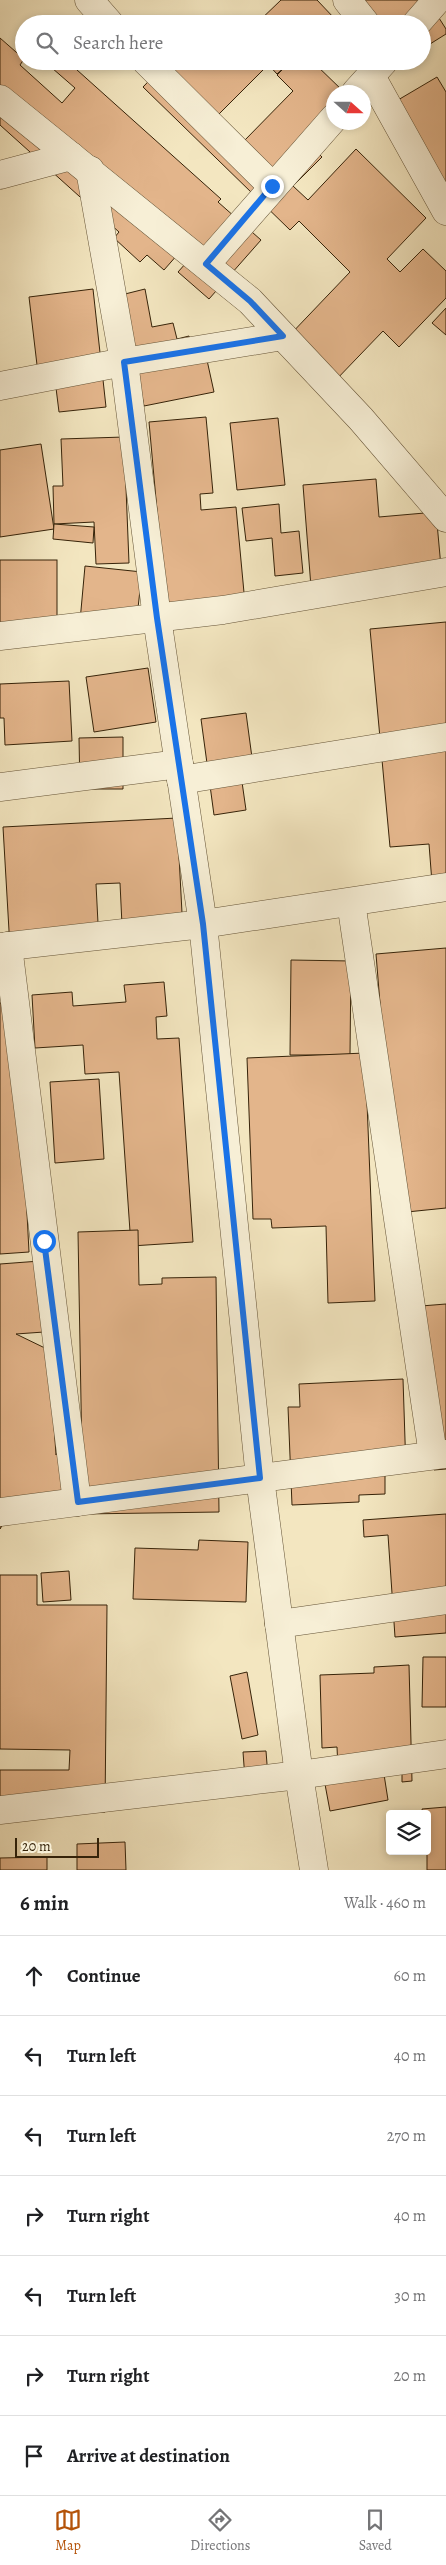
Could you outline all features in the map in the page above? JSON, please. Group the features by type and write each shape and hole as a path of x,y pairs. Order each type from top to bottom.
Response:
{"street":[{"path":"89,0 102,15"},
{"path":"347,0 359,15"},
{"path":"424,15 437,0"},
{"path":"155,70 272,186"},
{"path":"370,77 446,211"},
{"path":"0,99 250,301 437,488 446,518"},
{"path":"206,264 272,186 326,127"},
{"path":"0,175 81,163"},
{"path":"81,163 124,362 157,618 203,924 260,1478 299,1775 314,1870"},
{"path":"0,386 124,362 283,336"},
{"path":"0,636 223,610 446,572"},
{"path":"0,787 180,772 446,737"},
{"path":"78,1502 4,946 203,924 446,887"},
{"path":"0,1512 440,1455 351,902"},
{"path":"279,1624 446,1600"},
{"path":"0,1810 299,1775 446,1754"}],"building":[{"path":"281,0 317,0 331,15 265,15"},
{"path":"351,0 443,0 432,7 446,29 446,34 431,43 431,15 360,15"},
{"path":"0,38 15,51 15,70 26,70 62,103 75,88 54,70 77,70 221,199 218,202 261,240 209,299 178,272 194,254 185,246 164,270 147,255 140,262 114,238 119,232 0,125"},
{"path":"159,70 263,70 217,116 243,142 293,91 277,75 282,70 321,70 337,85 326,85 326,130 329,130 317,152 322,157 293,186 308,200 356,149 426,218 387,259 400,272 423,249 446,271 446,298 399,347 383,331 333,383 287,338 350,272 299,221 290,230 143,87"},
{"path":"273,70 281,70 277,74"},
{"path":"437,77 446,92 446,199 381,110"},
{"path":"93,289 106,407 59,412 55,380 39,382 29,297"},
{"path":"145,289 152,327 173,323 177,339 189,336 192,353 205,351 214,392 144,406 121,295"},
{"path":"446,308 446,335 432,323"},
{"path":"206,417 213,493 200,494 201,510 236,507 246,614 167,621 149,422"},
{"path":"278,418 285,485 237,490 230,423"},
{"path":"124,437 129,563 96,564 94,522 54,524 53,486 63,486 61,439"},
{"path":"41,444 54,529 0,537 0,450"},
{"path":"376,479 379,517 436,512 441,567 311,587 303,485"},
{"path":"279,504 281,533 299,531 303,573 275,576 272,538 246,541 242,508"},
{"path":"54,524 94,527 93,543 53,539"},
{"path":"0,560 57,560 57,641 0,641"},
{"path":"85,566 142,572 136,626 80,621"},
{"path":"446,622 446,895 433,896 429,844 390,847 370,629"},
{"path":"148,668 156,722 94,732 86,677"},
{"path":"69,681 72,741 5,745 4,718 0,718 0,684"},
{"path":"246,713 255,780 242,782 246,810 214,815 201,719"},
{"path":"123,737 123,789 80,789 79,738"},
{"path":"177,818 183,932 122,925 120,883 96,884 99,943 10,948 3,827"},
{"path":"446,948 446,1208 397,1213 376,954"},
{"path":"291,960 351,961 350,1055 290,1055"},
{"path":"164,982 167,1016 156,1017 157,1039 179,1038 193,1242 131,1246 119,1072 85,1074 83,1045 35,1048 32,995 72,992 73,1006 126,1002 124,985"},
{"path":"16,1002 29,1252 0,1254 0,1003"},
{"path":"365,1053 375,1301 328,1303 326,1226 272,1228 271,1219 253,1219 247,1058"},
{"path":"99,1079 104,1159 55,1163 50,1082"},
{"path":"138,1230 139,1285 162,1284 162,1278 216,1277 219,1512 83,1514 78,1232"},
{"path":"40,1261 44,1332 16,1334 49,1350 56,1455 61,1445 66,1516 11,1511 0,1529 0,1264"},
{"path":"446,1304 446,1469 434,1470 421,1306"},
{"path":"403,1379 406,1470 385,1471 385,1494 359,1495 359,1502 292,1505 288,1407 300,1407 299,1384"},
{"path":"446,1514 446,1633 395,1637 388,1535 364,1537 363,1520"},
{"path":"199,1540 248,1542 246,1602 133,1599 135,1548 198,1550"},
{"path":"69,1571 71,1600 43,1602 41,1573"},
{"path":"0,1575 37,1575 37,1605 107,1605 105,1812 0,1811 0,1770 69,1770 70,1750 0,1749"},
{"path":"423,1657 446,1657 446,1707 422,1707"},
{"path":"409,1665 412,1781 402,1782 402,1767 338,1769 337,1747 322,1748 320,1675 374,1673 374,1667"},
{"path":"247,1672 258,1735 242,1739 230,1676"},
{"path":"266,1751 268,1777 245,1779 243,1752"},
{"path":"383,1768 388,1800 330,1811 324,1779"},
{"path":"446,1807 446,1870 427,1870 427,1855 431,1855 431,1810 422,1809"},
{"path":"125,1842 126,1870 77,1870 77,1844"},
{"path":"47,1857 47,1870 0,1870 0,1858"}],"route":[{"path":"44,1241 78,1502 260,1478 203,924 157,618 124,362 283,336 250,301 206,264 272,186"}]}
